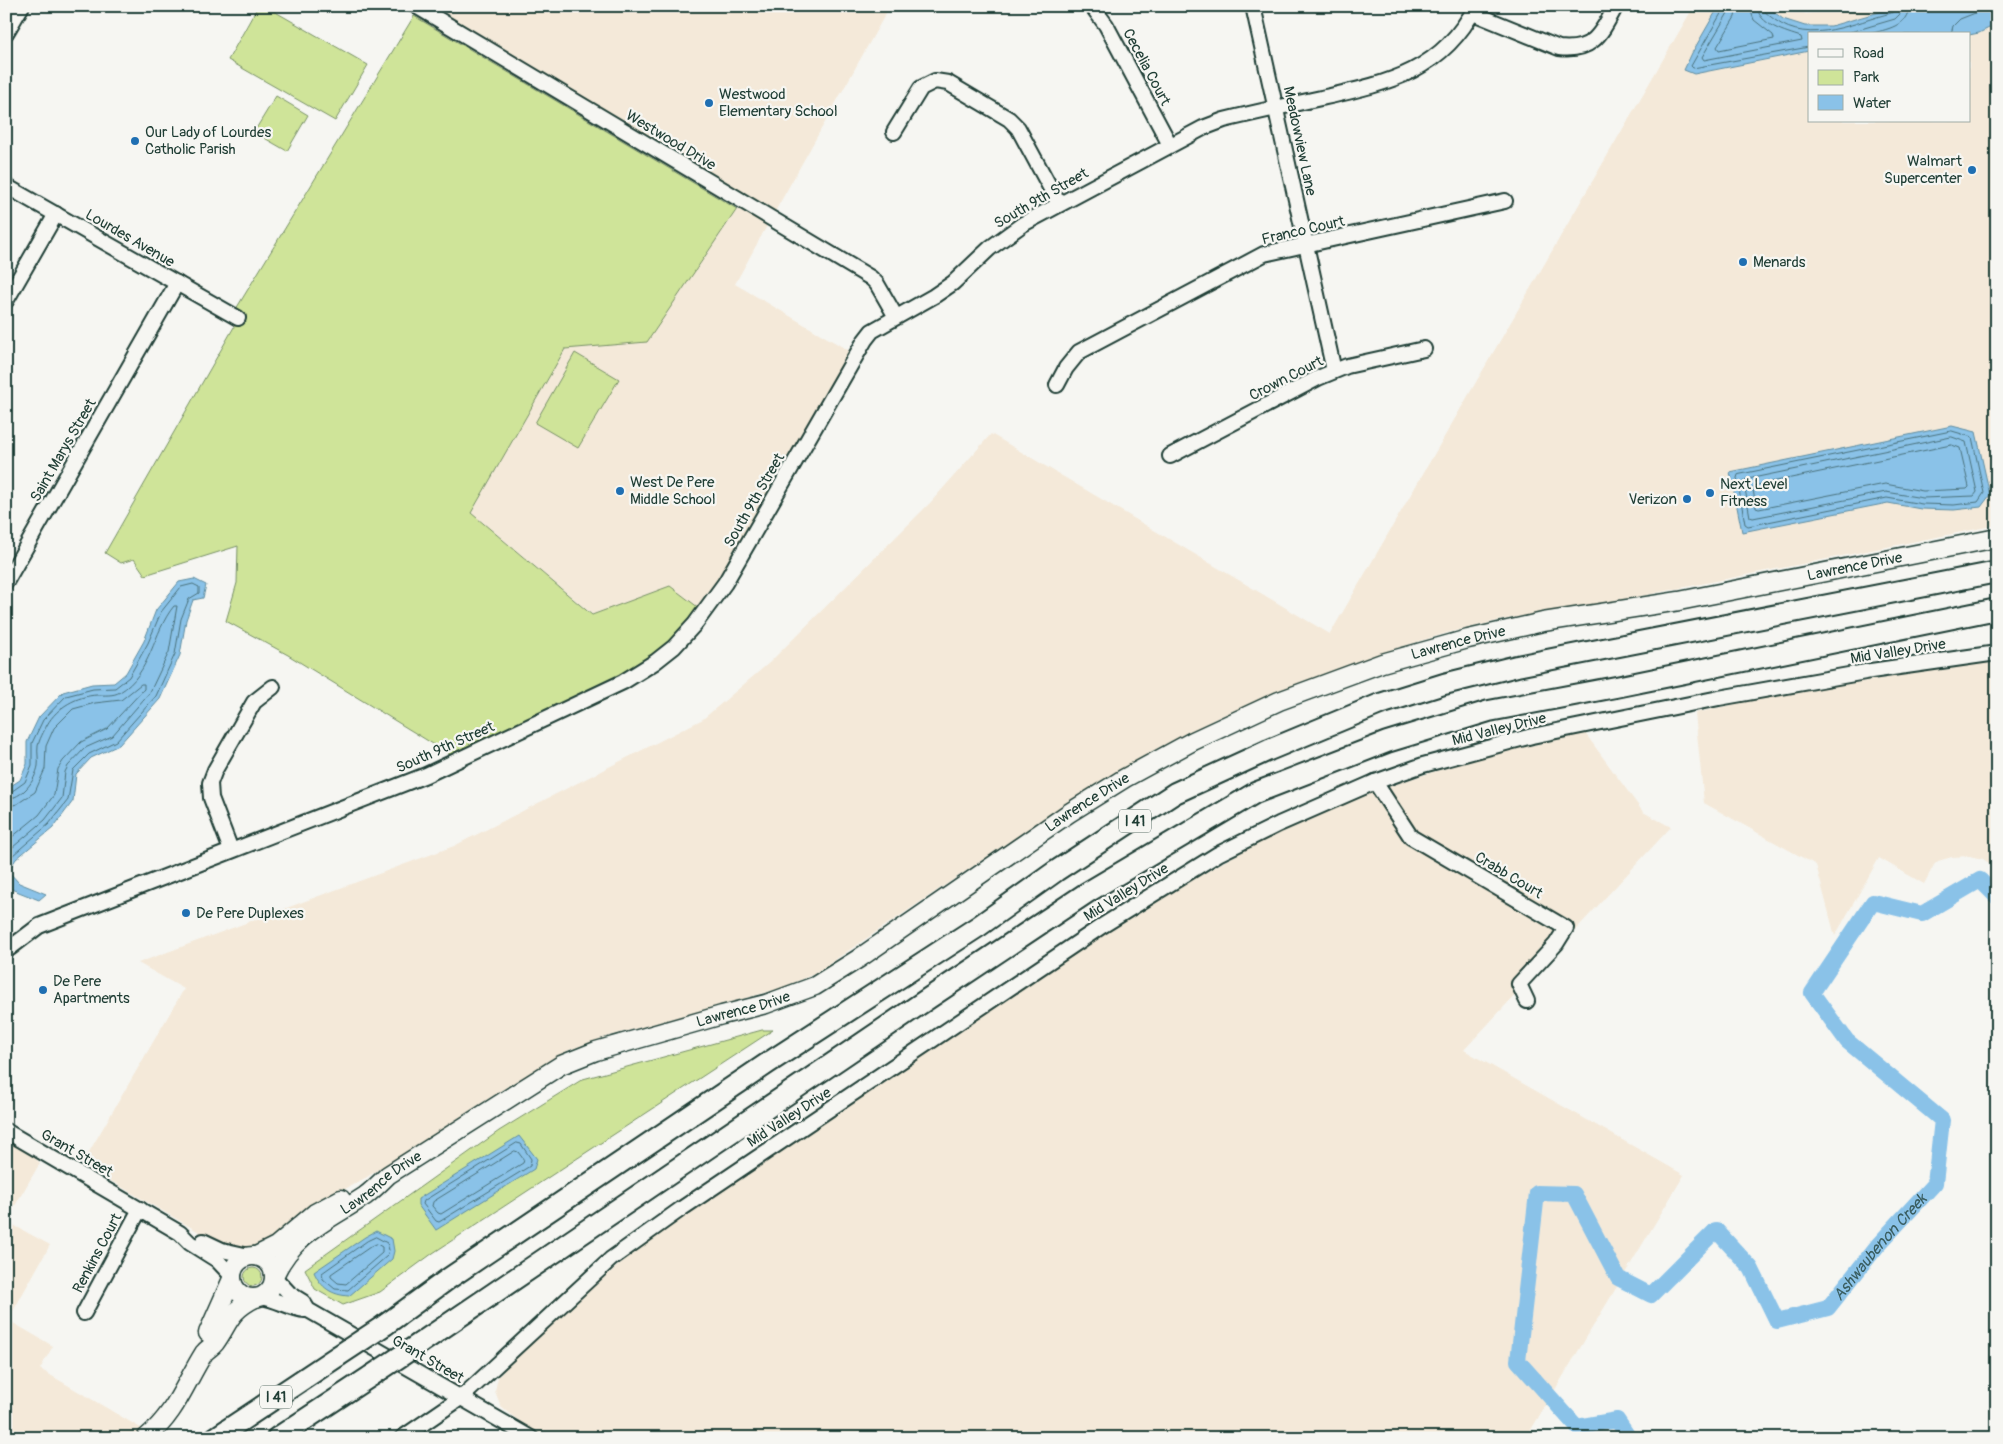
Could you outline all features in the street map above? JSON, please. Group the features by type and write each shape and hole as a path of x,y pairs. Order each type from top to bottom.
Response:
{"highway":[{"name":"I 41","path":"215,1438 385,1325 448,1279 760,1069 964,936 1056,871 1175,794 1269,750 1380,704 1444,684 1536,662 1997,572"},
{"name":"I 41","path":"277,1438 1088,892 1255,793 1387,742 1489,711 1997,609"}],"main road":[{"name":"Lawrence Drive","path":"275,1276 281,1261 294,1243 367,1195 388,1176 561,1065 596,1051 766,1004 815,986 858,959 1069,813 1118,783 1194,740 1279,702 1382,663 1468,639 1543,622 1671,602 1997,538"},
{"path":"205,1351 205,1338 222,1306 237,1264 276,1246 315,1213 388,1176"},
{"path":"146,1438 175,1407 205,1351 214,1344 234,1311 271,1290 275,1276 268,1262 252,1256"},
{"path":"232,1278 237,1291 242,1295 258,1298"}],"street":[{"path":"6,33 22,6"},
{"name":"Westwood Drive","path":"416,6 871,278 877,284 896,317"},
{"name":"Cecelia Court","path":"1092,6 1106,25 1170,145"},
{"name":"Meadowview Lane","path":"1253,6 1334,371"},
{"path":"1474,10 1559,48 1573,49 1587,45 1600,36 1616,6"},
{"name":"South 9th Street","path":"6,951 39,926 426,775 623,682 669,651 705,612 724,583 872,331 953,284 1005,235 1059,204 1203,128 1224,120 1380,84 1406,74 1431,60 1446,47 1459,33 1474,10"},
{"path":"894,132 921,88 936,81 948,83 1009,119 1018,128 1059,204"},
{"name":"Lourdes Avenue","path":"6,186 238,318"},
{"name":"Franco Court","path":"1057,385 1066,368 1079,352 1264,254 1505,201"},
{"path":"6,301 56,214"},
{"name":"Saint Marys Street","path":"6,582 177,283"},
{"name":"Crown Court","path":"1170,456 1334,371 1347,366 1424,349"},
{"name":"Mid Valley Drive","path":"402,1438 462,1397 611,1259 680,1209 1102,926 1218,854 1285,821 1376,782 1423,765 1542,734 1719,698 1843,676 1997,653"},
{"path":"231,850 211,798 210,783 215,770 254,702 273,686"},
{"name":"Crabb Court","path":"1376,782 1411,837 1566,928 1556,944 1519,984 1526,1001"},
{"name":"Grant Street","path":"7,1131 180,1233 190,1243 217,1260 232,1278"},
{"name":"Renkins Court","path":"84,1313 140,1209"},
{"name":"Grant Street","path":"180,1233 194,1236 222,1250 252,1256"},
{"name":"Grant Street","path":"275,1276 290,1294 303,1302 308,1310 531,1438"},
{"name":"Grant Street","path":"258,1298 273,1299 299,1310 308,1310"}],"shaded area":[{"name":"Westwood Elementary School","path":"421,6 890,6 772,217"},
{"path":"1694,6 1793,6 1806,14 1845,6 1997,6 1997,525 1636,597 1506,619 1447,633 1384,652 1287,688 1217,718 1158,748 1077,796 814,974 782,988 606,1037 569,1050 510,1085 367,1177 314,1206 271,1243 256,1248 236,1248 211,1239 82,1164 184,989 138,963 454,846 703,719 769,663 930,503 991,434 1330,634"},
{"path":"737,209 769,222 735,284 853,353 703,611 670,586 593,615 471,513 565,349 646,342"},
{"path":"1997,661 1997,876 1992,865 1983,859 1969,856 1952,857 1938,861 1924,884 1879,858 1835,936 1816,865 1704,803 1695,713 1775,695"},
{"path":"1585,733 1643,812 1671,827 1464,1050 1684,1175 1526,1438 541,1438 501,1407 495,1391 498,1377 524,1347 634,1252 872,1087 1130,916 1274,833 1323,811 1407,780 1482,757"},
{"path":"6,1131 40,1163 6,1221"},
{"path":"6,1221 50,1245 8,1320 53,1346 40,1369 151,1434 146,1438 6,1438"}],"green space":[{"path":"258,6 265,6 368,65 335,121 228,60"},
{"path":"414,16 737,209 647,342 565,349 471,513 592,615 670,586 703,611 652,660 600,687 451,755 288,655 226,621 237,583 238,546 145,575 134,559 121,563 105,553 234,327 236,309"},
{"path":"276,96 308,115 287,151 254,132"},
{"path":"575,353 619,379 578,448 535,423"},
{"path":"762,1030 773,1030 433,1253 380,1292 343,1305 315,1289 305,1269 499,1131 583,1079"},
{"path":"253,1268 259,1271 262,1277 259,1283 253,1286 247,1283 244,1277 247,1271"}],"water":[{"path":"1719,6 1766,6 1783,19 1805,26 1831,26 1900,6 1997,6 1997,24 1979,33 1970,35 1970,32 1808,32 1808,51 1694,74 1684,70"},
{"path":"1952,426 1976,432 1990,495 1981,507 1954,510 1921,509 1888,503 1742,532 1730,472"},
{"path":"194,579 206,585 203,598 193,600 186,620 180,655 160,699 119,745 91,758 76,774 73,801 53,828 16,859 8,871 19,883 46,894 39,900 6,887 6,789 20,780 27,764 27,742 39,717 63,692 92,684 114,683 126,673 144,641 156,610 179,582"},
{"path":"519,1136 537,1159 534,1169 436,1230 418,1205 418,1199"},
{"path":"376,1231 392,1239 394,1251 392,1259 349,1296 328,1290 314,1272"}],"waterway":[{"name":"Ashwaubenon Creek","path":"1629,1438 1617,1420 1577,1427 1518,1361 1537,1193 1574,1194 1618,1278 1651,1295 1716,1230 1751,1268 1777,1321 1828,1308 1878,1245 1935,1183 1942,1120 1847,1041 1812,993 1873,902 1922,914 1980,880 1997,897"}],"place":[{"name":"Westwood Elementary School","path":"709,103"},
{"name":"Our Lady of Lourdes Catholic Parish","path":"135,141"},
{"name":"Walmart Supercenter","path":"1972,170"},
{"name":"Menards","path":"1743,262"},
{"name":"West De Pere Middle School","path":"620,491"},
{"name":"Next Level Fitness","path":"1710,493"},
{"name":"Verizon","path":"1687,499"},
{"name":"De Pere Duplexes","path":"186,913"},
{"name":"De Pere Apartments","path":"43,990"}]}
